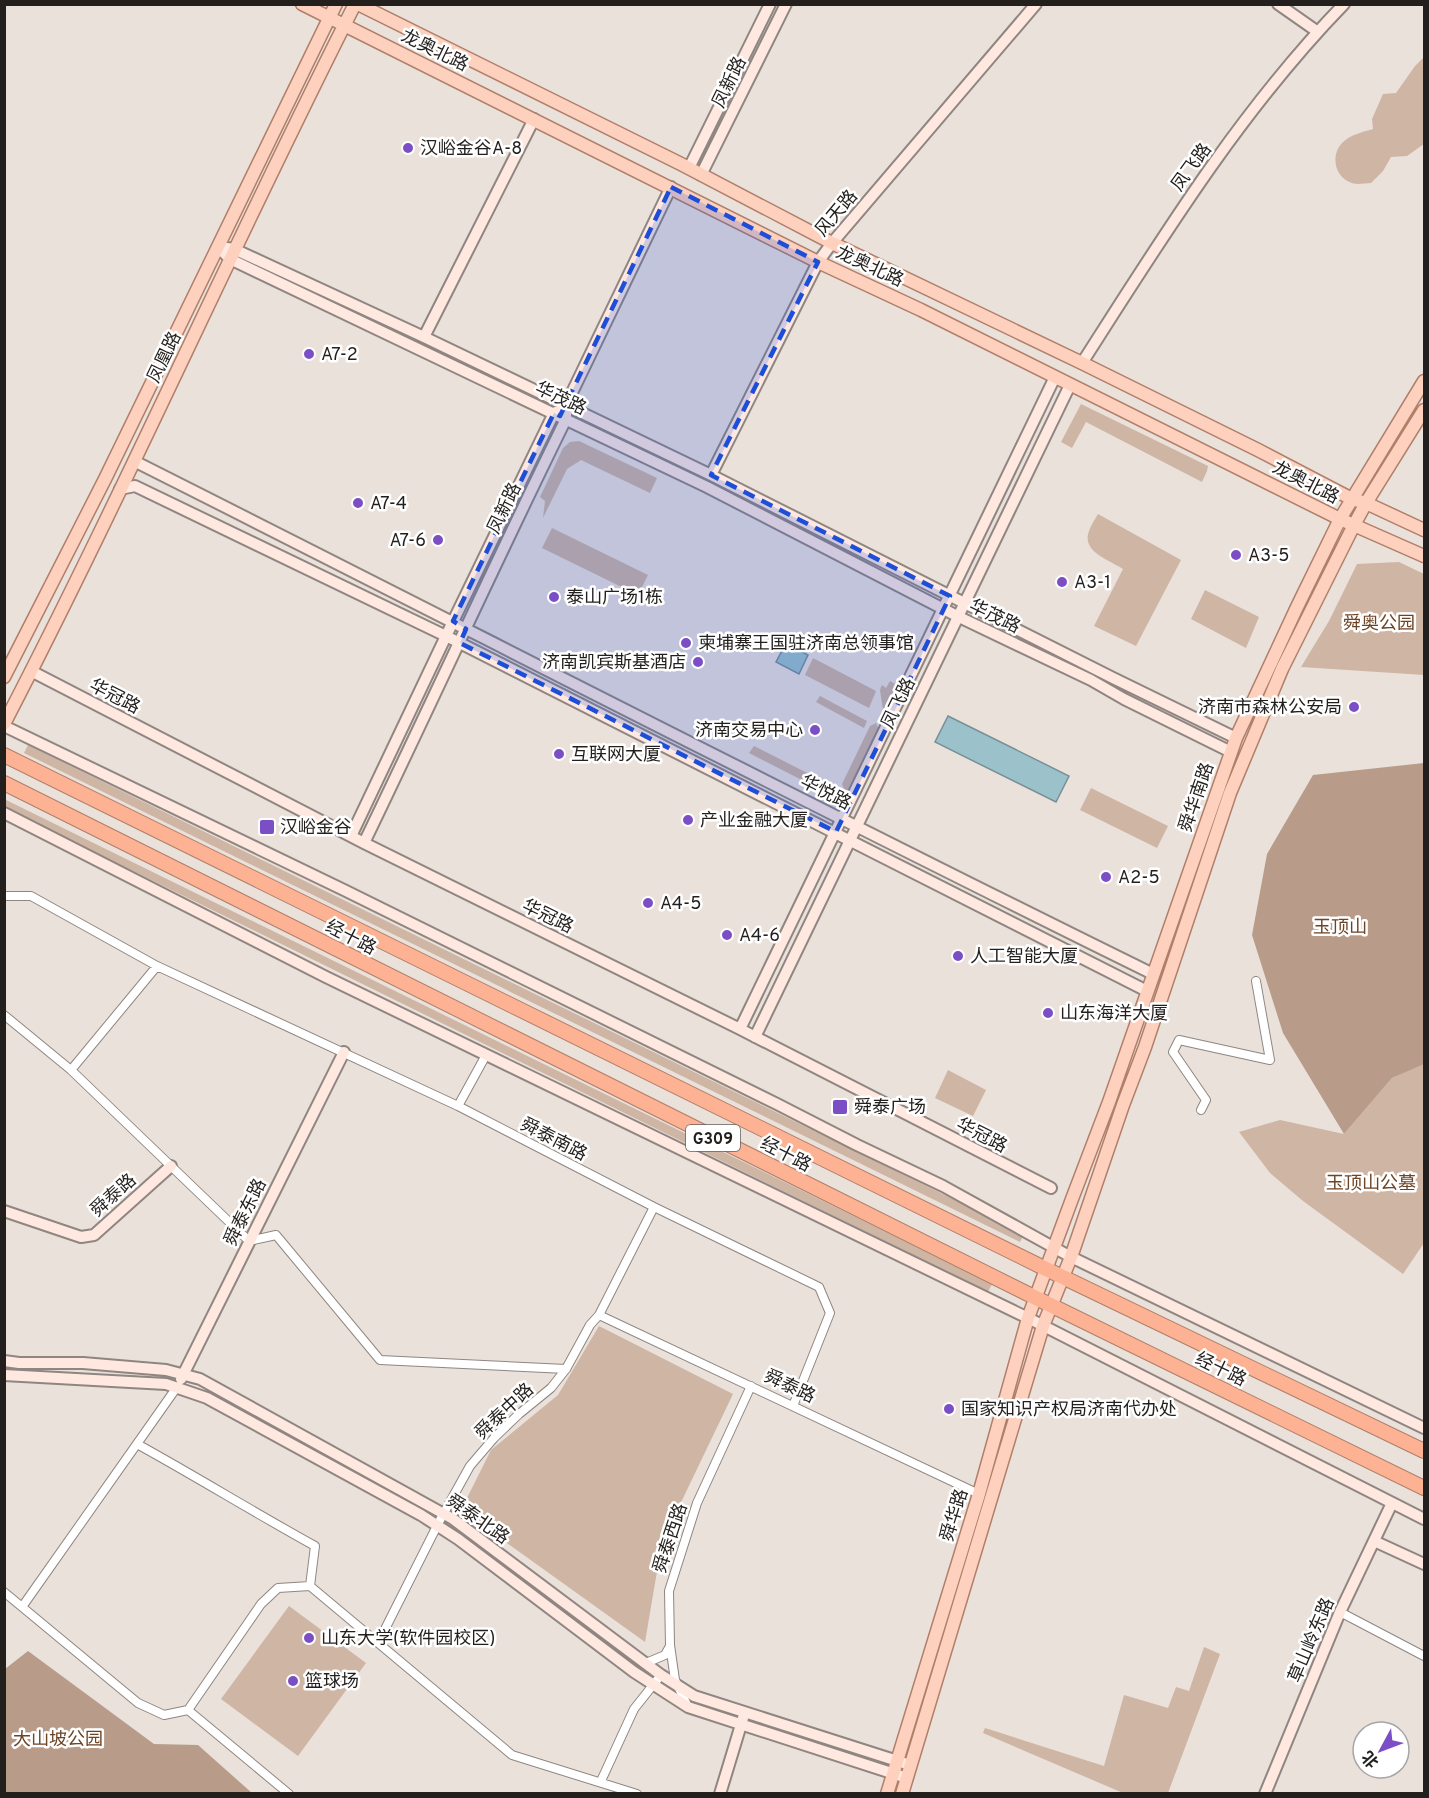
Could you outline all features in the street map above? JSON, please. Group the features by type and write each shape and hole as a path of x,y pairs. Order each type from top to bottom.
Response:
{"highway":[{"name":"经十路","path":"4,755 1046,1269 1425,1452"},
{"name":"经十路","path":"4,783 1036,1298 1425,1488"}],"main road":[{"name":"龙奥北路","path":"302,4 330,20 1340,519 1425,556"},
{"name":"凤凰路","path":"4,676 105,479 336,4"},
{"name":"龙奥北路","path":"356,4 689,168 832,243 1082,363 1352,499 1425,530"},
{"name":"凤凰路","path":"4,725 356,4"},
{"name":"舜华南路","path":"1054,1248 1109,1102 1236,738 1340,519 1425,381"},
{"name":"舜华南路","path":"1071,1257 1145,1047 1230,793 1282,669 1354,525 1425,410"},
{"name":"舜华路","path":"902,1794 902,1769 1028,1318 1054,1248"},
{"name":"舜华路","path":"887,1794 902,1769 1043,1326 1071,1257"}],"street":[{"path":"689,168 770,4"},
{"name":"凤新路","path":"701,175 786,4"},
{"path":"1020,4 1033,8"},
{"path":"1278,4 1318,32"},
{"name":"凤飞路","path":"1082,363 1189,198 1258,102 1344,4"},
{"name":"风天路","path":"711,476 818,262 1033,8"},
{"path":"424,337 534,119"},
{"name":"凤新路","path":"364,843 566,419 566,405 671,187"},
{"name":"华茂路","path":"218,247 707,486 943,609 1091,680 1124,699 1231,752"},
{"name":"华茂路","path":"232,254 424,337 566,405 1236,738"},
{"name":"凤飞路","path":"740,1029 1055,377"},
{"name":"凤飞路","path":"755,1037 1070,385"},
{"path":"351,836 554,413 566,405"},
{"name":"华悦路","path":"134,461 1153,974"},
{"path":"120,489 135,486 446,636 1147,991"},
{"name":"华冠路","path":"31,671 364,843 740,1029 1051,1188"},
{"path":"4,725 934,1181 1054,1248"},
{"path":"4,813 326,977 1028,1318 1425,1519"},
{"name":"舜泰南路","path":"4,896 31,896 157,966 458,1106 654,1208 819,1287 830,1313 793,1406"},
{"path":"71,1070 157,966"},
{"path":"1201,1110 1206,1101 1173,1052 1179,1040 1270,1060 1256,981"},
{"path":"4,1015 71,1070 249,1241 276,1235 380,1359 566,1369"},
{"name":"舜泰东路","path":"177,1387 344,1052"},
{"path":"458,1106 486,1054"},
{"name":"舜泰路","path":"4,1211 81,1238 94,1235 171,1166"},
{"path":"599,1315 654,1208"},
{"name":"经十路","path":"1054,1248 1425,1428"},
{"name":"舜泰路","path":"599,1315 979,1494"},
{"name":"舜泰中路","path":"378,1643 440,1519 470,1466 519,1414 551,1388 566,1369 590,1326 599,1315"},
{"name":"舜泰北路","path":"4,1361 166,1370 200,1379 440,1519 463,1526 643,1662 657,1680 678,1686 694,1696 902,1769"},
{"path":"4,1375 166,1384 207,1398 440,1519 458,1539 634,1671 657,1680 688,1707 902,1769"},
{"name":"舜泰西路","path":"688,1707 675,1680 670,1645 669,1591 697,1503 751,1386"},
{"path":"22,1608 177,1387"},
{"path":"137,1444 315,1546 310,1586"},
{"name":"草山岭东路","path":"1265,1794 1340,1612 1392,1503"},
{"path":"1374,1541 1425,1564"},
{"path":"4,1592 138,1703 164,1715 188,1710 261,1604 278,1588 310,1586 512,1755 637,1794"},
{"path":"1340,1612 1425,1656"},
{"path":"643,1662 646,1663 665,1655 670,1645"},
{"path":"601,1781 634,1709 657,1680"},
{"path":"188,1710 289,1794"},
{"path":"720,1794 745,1712"}],"highlighted area":[{"path":"671,187 818,262 711,475 950,596 836,832 460,643 466,629 453,621 554,413 560,416"}],"green space":[{"path":"1424,57 1424,144 1407,156 1391,157 1383,171 1371,183 1356,184 1346,180 1338,172 1336,166 1338,148 1356,134 1373,129 1372,119 1383,94 1396,93"},
{"path":"1081,404 1208,466 1202,482 1086,422 1072,448 1061,442"},
{"path":"579,441 657,478 650,493 581,460 567,469 543,518 545,501 540,497 563,448 570,442"},
{"path":"1098,514 1181,560 1136,646 1094,626 1123,569 1098,554 1089,545 1089,531"},
{"path":"552,528 648,575 638,595 542,548"},
{"name":"舜奥公园","path":"1399,562 1424,574 1424,675 1301,667 1329,621 1357,564"},
{"path":"1205,590 1259,617 1246,648 1191,619"},
{"path":"813,658 876,691 869,708 805,675"},
{"path":"890,681 899,686 886,713 883,710 880,690 882,685 886,688"},
{"path":"820,696 867,721 864,728 816,702"},
{"path":"876,723 879,730 848,790 845,791 842,784 870,726"},
{"path":"28,745 1024,1234 1020,1242 24,753"},
{"path":"754,746 839,789 835,797 749,753"},
{"name":"玉顶山","path":"1424,763 1424,1064 1392,1078 1344,1134 1283,1033 1252,935 1267,854 1313,775"},
{"path":"1091,788 1168,826 1157,848 1080,810"},
{"path":"4,799 992,1284 988,1292 5,808"},
{"name":"玉顶山公墓","path":"1424,1063 1424,1243 1403,1274 1303,1201 1270,1173 1239,1132 1280,1120 1344,1134 1392,1078"},
{"path":"948,1070 986,1090 973,1116 935,1098"},
{"path":"599,1326 733,1394 662,1542 645,1642 461,1510 491,1450 558,1395"},
{"name":"篮球场","path":"289,1606 366,1663 298,1756 221,1699"},
{"path":"1204,1647 1220,1654 1168,1793 1123,1793 983,1733 985,1728 1104,1766 1124,1695 1168,1708 1176,1687 1189,1691"},
{"name":"大山坡公园","path":"28,1651 154,1744 198,1745 252,1793 5,1793 5,1669"}],"water":[{"path":"786,643 808,655 799,674 776,662"},
{"path":"948,716 1069,776 1056,802 935,742"}],"place":[{"name":"汉峪金谷A-8","path":"408,148"},
{"name":"A7-2","path":"309,354"},
{"name":"A7-4","path":"358,503"},
{"name":"A7-6","path":"438,540"},
{"name":"A3-5","path":"1236,555"},
{"name":"A3-1","path":"1062,582"},
{"name":"泰山广场1栋","path":"554,597"},
{"name":"柬埔寨王国驻济南总领事馆","path":"686,643"},
{"name":"济南凯宾斯基酒店","path":"698,662"},
{"name":"济南市森林公安局","path":"1354,707"},
{"name":"济南交易中心","path":"815,730"},
{"name":"互联网大厦","path":"559,754"},
{"name":"产业金融大厦","path":"688,820"},
{"name":"汉峪金谷","path":"267,827"},
{"name":"A2-5","path":"1106,877"},
{"name":"A4-5","path":"648,903"},
{"name":"A4-6","path":"727,935"},
{"name":"人工智能大厦","path":"958,956"},
{"name":"山东海洋大厦","path":"1048,1013"},
{"name":"舜泰广场","path":"840,1107"},
{"name":"国家知识产权局济南代办处","path":"949,1409"},
{"name":"山东大学(软件园校区)","path":"309,1638"},
{"name":"篮球场","path":"293,1681"}]}
